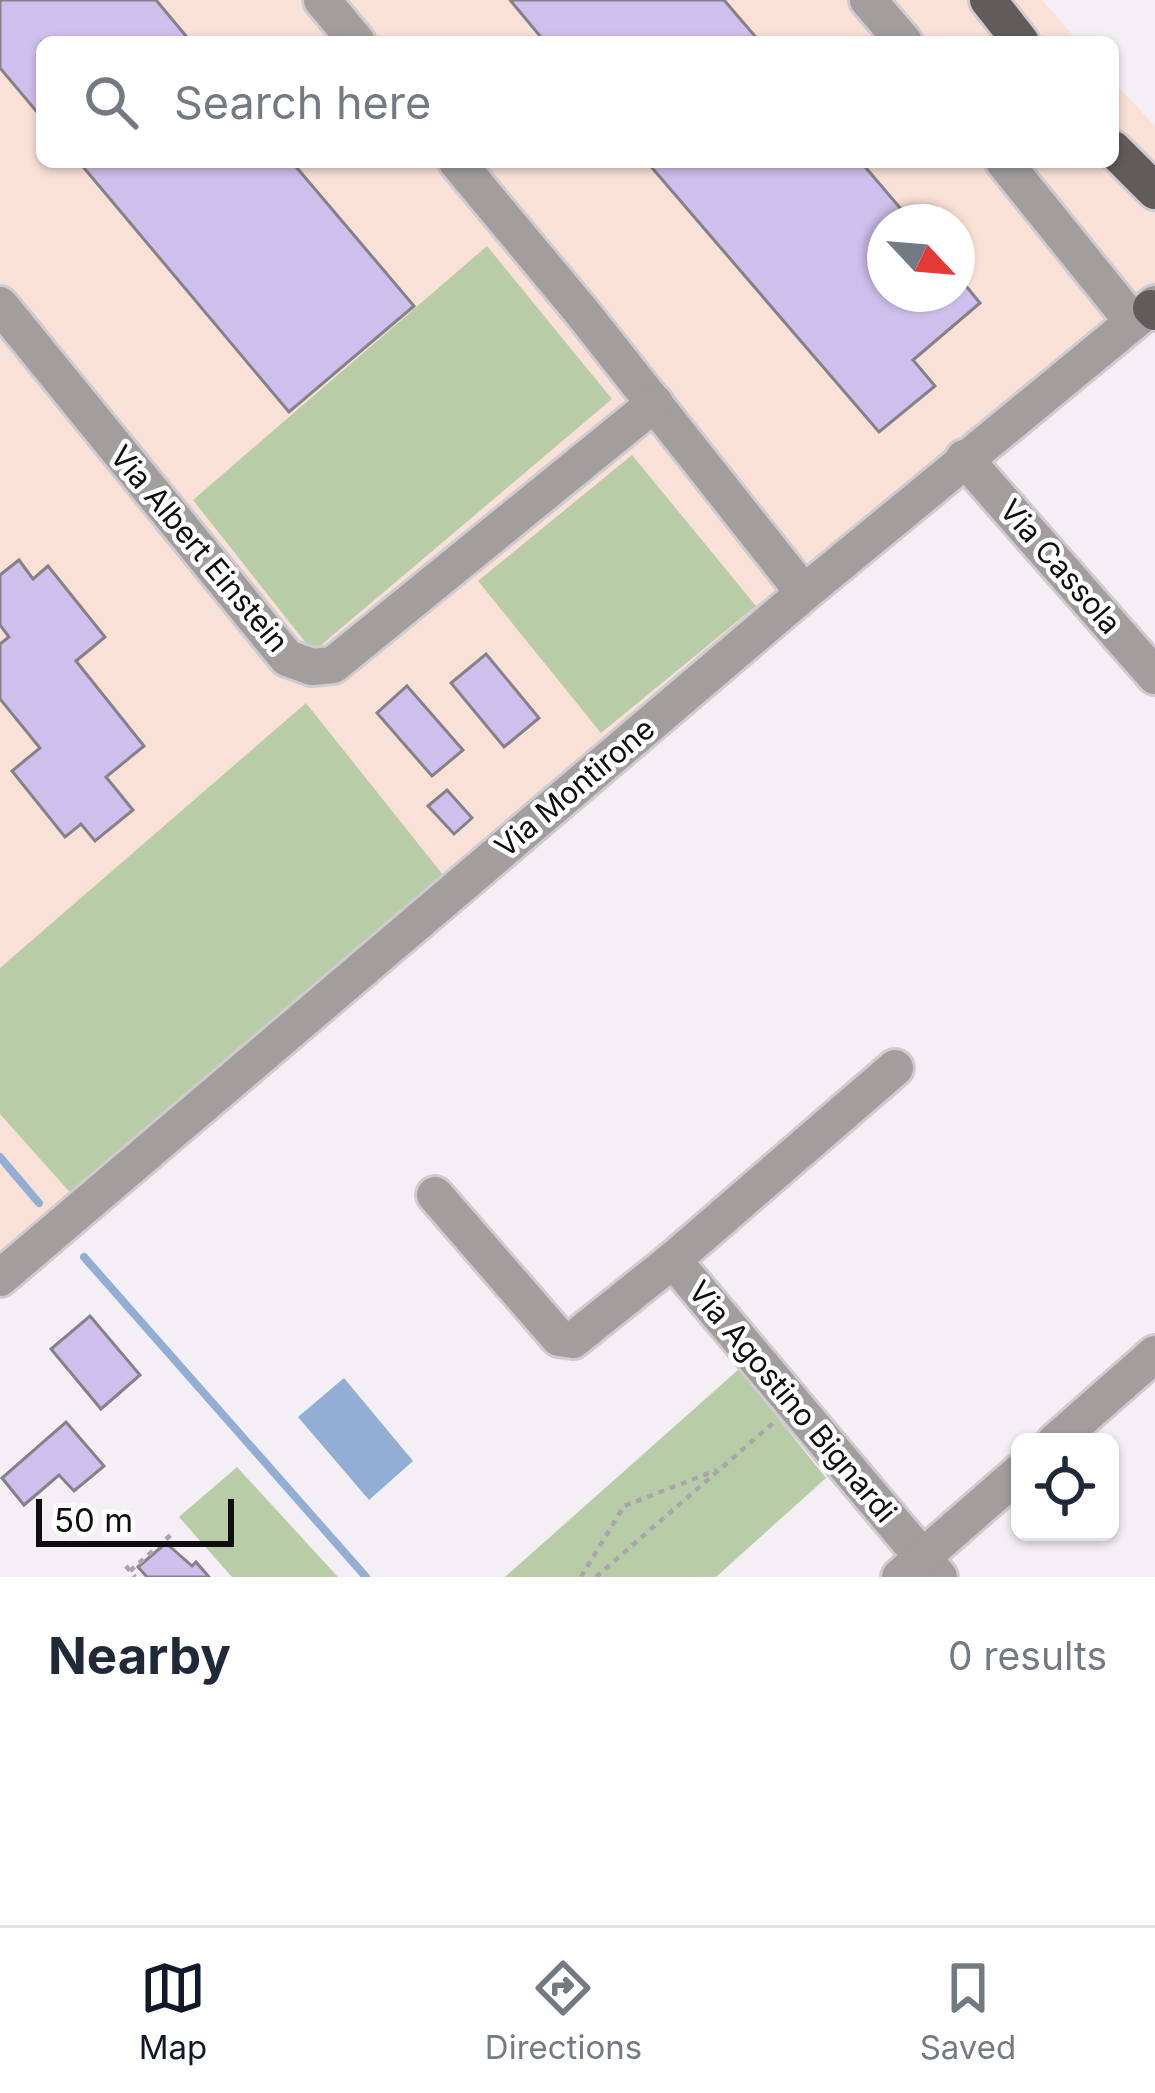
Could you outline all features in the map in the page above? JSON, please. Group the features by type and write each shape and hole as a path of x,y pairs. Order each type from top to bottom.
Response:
{"main road":[{"path":"988,0 1016,36"},
{"path":"1119,154 1155,191"}],"street":[{"path":"322,0 352,36"},
{"path":"868,0 899,36"},
{"path":"462,168 804,593"},
{"path":"1010,168 1148,312"},
{"name":"Via Albert Einstein","path":"0,305 287,658 312,667 333,665 655,403"},
{"name":"Via Montirone","path":"0,1278 964,458 1148,312"},
{"name":"Via Cassola","path":"964,458 1155,676"},
{"path":"673,1260 895,1068"},
{"name":"Via Agostino Bignardi","path":"435,1195 559,1338 573,1340 673,1260 794,1405 921,1571"},
{"path":"1065,1433 1155,1354"},
{"path":"921,1571 1011,1481"}],"path":[{"path":"596,1577 794,1405"},
{"path":"581,1577 624,1506 722,1467"},
{"path":"130,1572 173,1533"}],"shaded area":[{"path":"0,0 1042,0 1074,36 36,36 36,168 1119,168 1119,87 1155,126 1155,308 0,1275"}],"green space":[{"path":"487,246 612,399 313,652 193,500"},
{"path":"632,455 756,606 601,733 478,581"},
{"path":"306,703 455,890 83,1207 0,1114 0,968"},
{"path":"739,1369 826,1478 716,1577 505,1577"},
{"path":"237,1467 338,1577 232,1577 179,1517"}],"water":[{"path":"344,1378 413,1461 369,1500 298,1417"}],"building":[{"path":"0,0 156,0 186,36 36,36 36,111 0,68"},
{"path":"510,0 724,0 755,36 540,36"},
{"path":"84,168 297,168 414,306 289,412"},
{"path":"652,168 866,168 897,204 867,204 867,312 969,312 913,360 935,386 879,432"},
{"path":"19,560 33,579 48,566 105,637 76,661 144,746 106,777 133,810 95,841 81,824 65,837 12,771 40,748 0,699 0,644 9,637 0,625 0,575"},
{"path":"486,654 539,718 504,747 451,683"},
{"path":"407,686 463,750 432,776 377,713"},
{"path":"447,790 472,818 454,834 428,806"},
{"path":"90,1316 140,1375 101,1409 51,1349"},
{"path":"66,1422 104,1466 74,1491 59,1475 24,1505 2,1478"},
{"path":"166,1543 192,1566 196,1562 209,1577 147,1577 138,1567"}],"waterway":[{"path":"0,1157 39,1203"},
{"path":"84,1257 366,1577"}]}
